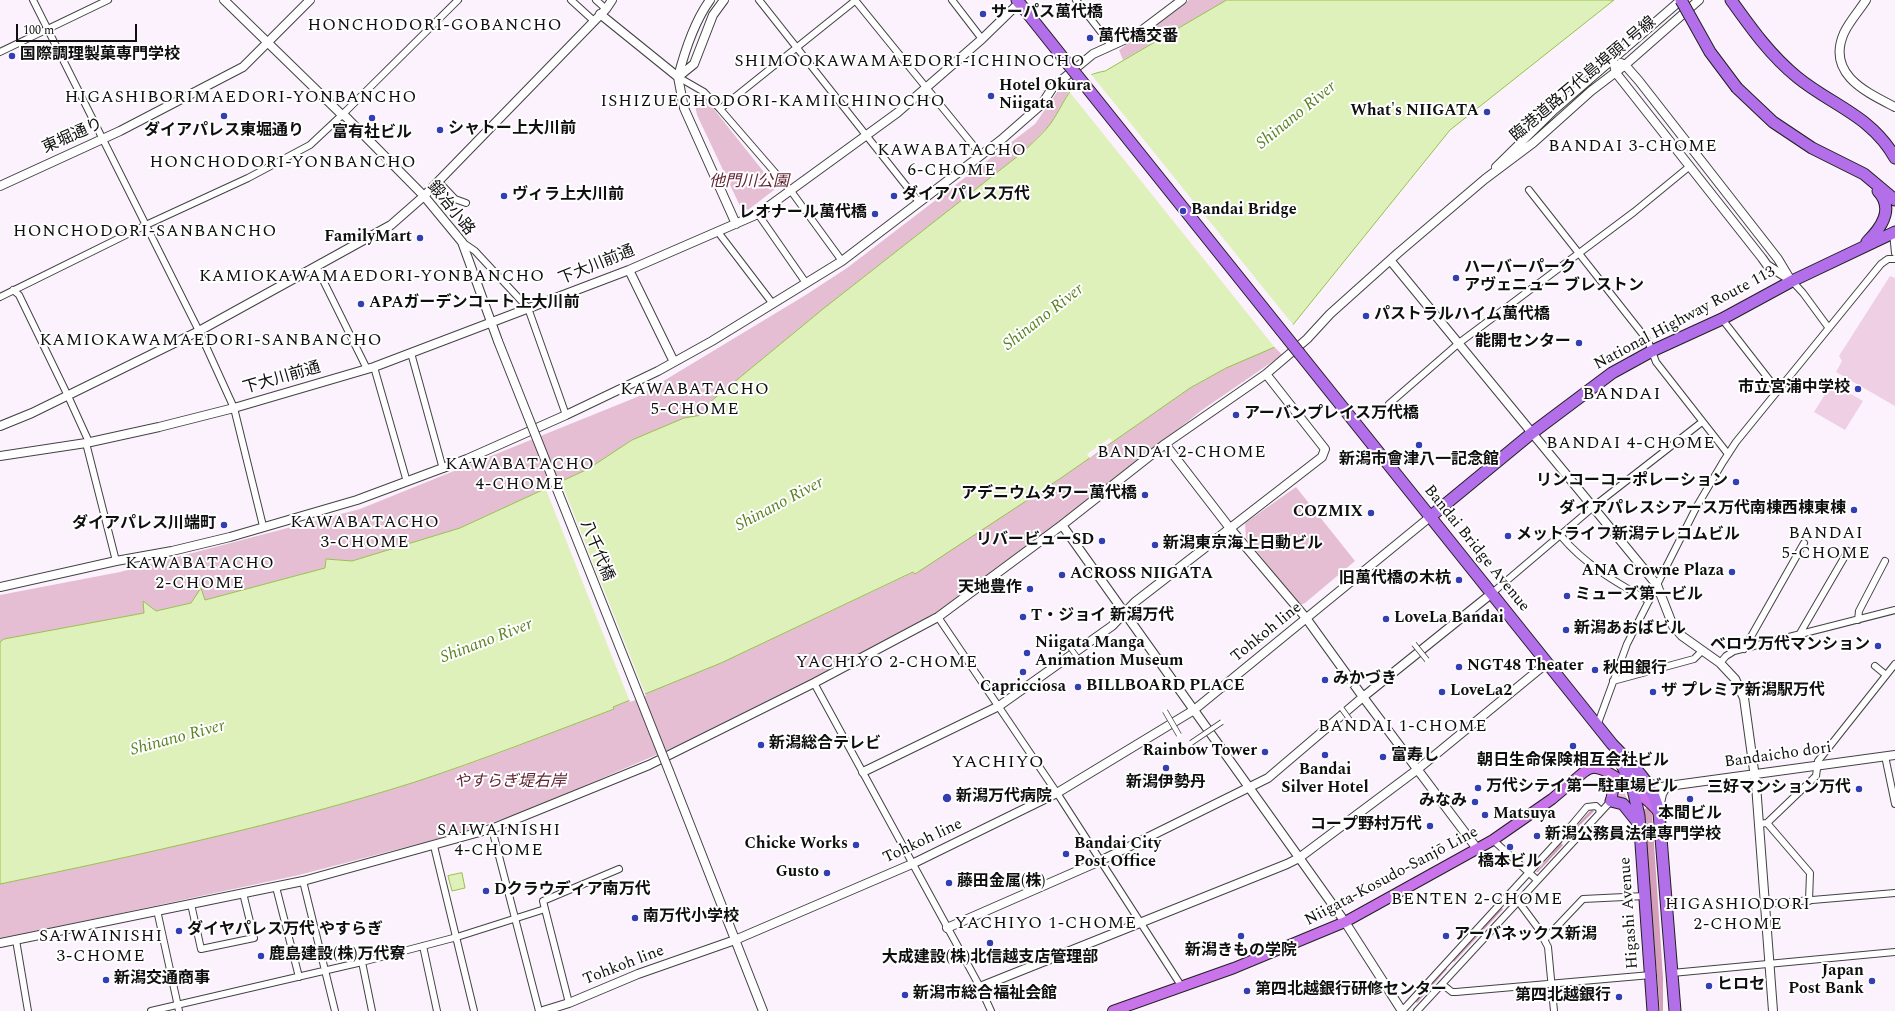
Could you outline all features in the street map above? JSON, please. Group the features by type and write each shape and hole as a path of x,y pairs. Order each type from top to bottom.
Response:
{"highway":[{"path":"1681,0 1710,52 1737,88 1768,118 1794,137 1864,174 1895,200"},
{"path":"1731,0 1773,56 1798,78 1856,115 1881,137 1894,155"},
{"name":"Bandai Bridge Avenue","path":"1020,1 1068,64 1491,594 1597,726 1648,784"},
{"path":"1861,248 1883,226 1889,216 1889,211 1882,194 1870,185 1864,174"},
{"name":"National Highway Route 113","path":"1430,517 1532,433 1612,373 1792,281 1894,233"},
{"name":"Bandai Bridge Avenue","path":"1612,744 1633,789"},
{"path":"1648,784 1656,801 1659,813 1675,1011"},
{"name":"Higashi Avenue","path":"1633,789 1638,806 1640,827 1653,1011"},
{"path":"1611,801 1619,802 1627,807 1640,827"}],"main road":[{"name":"Niigata-Kosudo-Sanjō Line","path":"1113,1011 1234,968 1345,922 1478,850 1552,799 1588,769 1600,768 1611,774 1654,806 1659,813"},
{"path":"1611,774 1614,785 1611,801"}],"street":[{"path":"33,0 199,331 234,408 263,526"},
{"path":"0,52 49,30 108,0"},
{"name":"鍛冶小路","path":"224,0 342,115 346,117 424,196 462,242 498,341"},
{"name":"東堀通り","path":"0,186 120,131 243,67 310,0"},
{"path":"0,297 146,225 248,178 310,145 458,0"},
{"path":"571,0 594,21"},
{"path":"596,0 603,12 678,77 704,92 791,191 842,261"},
{"path":"0,426 68,396 199,331 391,225 438,182 603,12 612,0"},
{"path":"710,0 695,26 683,58 678,77 684,108 736,224"},
{"path":"678,77 694,64 714,15 724,0"},
{"path":"759,0 919,202"},
{"path":"720,109 856,0 981,156"},
{"path":"952,0 982,39"},
{"path":"1076,0 1111,45"},
{"path":"0,586 116,561 172,551 230,537 263,526 308,515 443,469 566,416 674,362 842,261 981,156 1042,104 1053,87 1093,54 1137,34 1182,0"},
{"name":"臨港道路万代島埠頭1号線","path":"1485,179 1517,145 1681,0"},
{"name":"臨港道路万代島埠頭1号線","path":"0,943 303,881 492,829 649,765 814,683 938,616 1062,525 1165,444 1266,374 1307,338 1330,314 1390,260 1485,179 1532,143 1591,91 1626,65 1699,0"},
{"path":"1866,0 1844,32 1840,47 1841,60 1848,76 1856,85 1895,107"},
{"name":"下大川前通","path":"0,456 88,443 234,408 371,368 628,270 736,224 758,214 791,191 867,136 927,89 982,39 1020,1"},
{"path":"1613,60 1626,65 1778,259 1792,281"},
{"path":"1613,60 1616,73 1767,265 1792,281 1804,293 1828,327"},
{"path":"1389,404 1458,343 1579,254 1634,212 1690,166"},
{"path":"438,182 455,199 466,203"},
{"path":"1529,190 1648,341 1656,362 1728,454"},
{"path":"758,214 806,283"},
{"path":"718,232 772,304"},
{"path":"1894,233 1895,253"},
{"path":"462,242 475,251 528,308 566,416"},
{"path":"1597,726 1627,644 1697,506 1728,454 1828,327 1883,261 1891,258 1895,259"},
{"path":"1390,260 1657,585 1673,626 1682,636 1720,664 1735,679 1744,698 1754,774 1773,1011"},
{"path":"316,266 371,368 407,482"},
{"path":"628,270 674,362"},
{"path":"13,290 19,295 68,396 88,443 116,561"},
{"path":"1722,318 1778,391"},
{"name":"八千代橋","path":"498,341 669,770 763,1011"},
{"path":"412,353 443,469"},
{"path":"863,772 999,706 1112,626 1135,602 1229,527 1322,457 1325,449 1266,374"},
{"path":"947,928 1100,861 1268,778 1363,697 1491,594 1594,508 1702,422"},
{"path":"1165,444 1229,527 1306,618 1363,697 1478,850"},
{"name":"Tohkoh line","path":"544,1011 556,1009 569,1002 638,974 735,940 912,864 1057,793 1194,710 1430,517"},
{"path":"1062,525 1345,922 1402,1011 1505,900 1587,807 1596,806 1600,810 1599,814"},
{"path":"1561,536 1584,560 1649,601"},
{"path":"1744,649 1804,543"},
{"path":"1799,635 1848,551"},
{"path":"1858,620 1859,611 1886,561"},
{"path":"1720,664 1726,656 1734,651 1895,610"},
{"path":"938,616 1057,793 1182,987"},
{"path":"1414,644 1427,660"},
{"path":"1068,646 1080,661"},
{"path":"1613,681 1694,659 1702,651"},
{"path":"980,987 1300,858 1418,769 1547,663"},
{"path":"1758,824 1767,823 1816,776 1818,761 1895,664"},
{"path":"1875,666 1886,675"},
{"path":"1349,685 1359,677"},
{"path":"814,683 980,987 991,1011"},
{"path":"1342,709 1350,720"},
{"path":"1165,711 1179,735"},
{"path":"1192,743 1222,722"},
{"name":"Bandaicho dori","path":"1639,773 1653,782 1666,786 1817,764 1895,755"},
{"path":"1885,756 1895,804"},
{"path":"1622,764 1630,774 1648,784 1656,787 1666,786"},
{"path":"1659,813 1660,799 1666,786"},
{"path":"1417,1011 1611,801"},
{"path":"1767,823 1810,873 1809,900"},
{"path":"492,829 539,1011"},
{"path":"1493,840 1537,880"},
{"path":"434,846 474,1011"},
{"path":"569,1002 543,901 619,870"},
{"path":"303,881 335,1011"},
{"path":"276,887 299,977"},
{"path":"191,904 200,949 254,938 244,893"},
{"path":"1765,904 1895,893"},
{"path":"1545,939 1583,899 1645,896"},
{"path":"1505,900 1512,907"},
{"path":"1518,901 1545,939 1548,947 1554,1011"},
{"path":"151,1011 179,1008 362,962 457,937 515,920 518,917 544,909"},
{"path":"157,910 179,1008"},
{"path":"16,940 28,1011"},
{"path":"423,946 437,1011"},
{"path":"1672,973 1895,952"},
{"path":"362,962 372,1011"},
{"path":"1442,984 1452,992 1456,992 1551,985 1651,975"}],"green space":[{"path":"1189,0 1227,0 1123,60 1119,50"},
{"path":"1062,85 1070,90 1051,124 1023,152 823,309 710,402 702,415 684,418 632,440 588,469 460,528 352,561 326,559 325,568 205,600 201,589 191,603 156,611 144,602 144,613 4,639 0,642 0,595 120,572 360,509 637,397 804,296 847,268 1035,124"},
{"name":"他門川公園","path":"698,93 709,103 775,186 774,190 748,210 740,206 697,115 693,95"},
{"name":"やすらぎ堤右岸","path":"1275,347 1282,355 1202,410 1102,490 944,608 824,675 712,731 516,815 437,839 299,875 61,926 0,941 0,884 261,826 364,798 440,774 614,709 613,707 721,663 914,572 914,574 1061,478 1190,388 1226,368"},
{"path":"1296,487 1355,561 1305,603 1300,605 1246,538 1245,523"},
{"path":"1617,785 1624,791 1628,802 1615,797"}],"shaded area":[{"path":"1890,276 1895,278 1895,406 1836,372 1842,361 1839,356"},
{"path":"1832,383 1863,401 1845,430 1814,412"},
{"path":"1648,808 1652,814 1663,978 1663,1011 1660,1011 1643,809"},
{"path":"1592,809 1594,811 1569,836 1569,834"},
{"path":"1561,843 1563,845 1538,872 1536,872"},
{"path":"1501,908 1503,909 1454,962 1453,960"},
{"path":"1446,968 1447,969 1417,1003 1415,1001"}],"water":[{"name":"Shinano River","path":"1227,0 1614,0 1450,130 1275,347 1226,368 1190,388 1061,478 915,574 913,572 721,663 613,707 614,709 440,774 364,798 261,826 0,884 0,642 4,639 144,613 143,601 156,611 191,603 201,588 205,600 325,568 326,559 352,561 460,528 588,469 632,440 684,418 702,415 710,402 823,309 1023,152 1048,127 1066,97 1077,83 1093,74 1105,71"},
{"path":"462,873 465,888 452,891 448,876"}],"pier":[{"name":"Bandai Bridge","path":"1090,73 1294,326 1276,349 1068,90"},
{"path":"1110,438 1112,441 1090,458 1087,454"},
{"path":"560,479 646,696 630,702 545,487"}],"place":[{"name":"サーパス萬代橋","path":"983,14"},
{"name":"萬代橋交番","path":"1090,38"},
{"name":"国際調理製菓専門学校","path":"12,56"},
{"name":"Hotel Okura Niigata","path":"991,96"},
{"name":"What's NIIGATA","path":"1487,112"},
{"name":"ダイアパレス東堀通り","path":"224,116"},
{"name":"富有社ビル","path":"372,118"},
{"name":"シャトー上大川前","path":"440,130"},
{"name":"ヴィラ上大川前","path":"504,196"},
{"name":"ダイアパレス万代","path":"894,196"},
{"name":"Bandai Bridge","path":"1183,211"},
{"name":"レオナール萬代橋","path":"875,214"},
{"name":"FamilyMart","path":"420,238"},
{"name":"ハーバーパーク アヴェニュー ブレストン","path":"1456,278"},
{"name":"APAガーデンコート上大川前","path":"361,304"},
{"name":"パストラルハイム萬代橋","path":"1366,316"},
{"name":"能開センター","path":"1579,343"},
{"name":"市立宮浦中学校","path":"1858,389"},
{"name":"アーバンプレイス万代橋","path":"1236,415"},
{"name":"新潟市會津八一記念館","path":"1419,445"},
{"name":"リンコーコーポレーション","path":"1736,482"},
{"name":"アデニウムタワー萬代橋","path":"1145,495"},
{"name":"ダイアパレスシアース万代南棟西棟東棟","path":"1854,510"},
{"name":"COZMIX","path":"1371,513"},
{"name":"ダイアパレス川端町","path":"224,525"},
{"name":"メットライフ新潟テレコムビル","path":"1508,536"},
{"name":"リバービューSD","path":"1102,541"},
{"name":"新潟東京海上日動ビル","path":"1155,545"},
{"name":"ANA Crowne Plaza","path":"1732,572"},
{"name":"ACROSS NIIGATA","path":"1062,575"},
{"name":"旧萬代橋の木杭","path":"1459,580"},
{"name":"天地豊作","path":"1030,589"},
{"name":"ミューズ第一ビル","path":"1567,596"},
{"name":"T・ジョイ 新潟万代","path":"1023,617"},
{"name":"LoveLa Bandai","path":"1386,619"},
{"name":"新潟あおばビル","path":"1566,630"},
{"name":"ベロウ万代マンション","path":"1878,646"},
{"name":"Niigata Manga Animation Museum","path":"1027,653"},
{"name":"NGT48 Theater","path":"1459,667"},
{"name":"秋田銀行","path":"1595,670"},
{"name":"Capricciosa","path":"1023,672"},
{"name":"みかづき","path":"1325,680"},
{"name":"BILLBOARD PLACE","path":"1078,687"},
{"name":"LoveLa2","path":"1442,692"},
{"name":"ザ プレミア新潟駅万代","path":"1653,692"},
{"name":"新潟総合テレビ","path":"761,745"},
{"name":"朝日生命保険相互会社ビル","path":"1573,746"},
{"name":"Rainbow Tower","path":"1265,752"},
{"name":"Bandai Silver Hotel","path":"1325,755"},
{"name":"富寿し","path":"1383,757"},
{"name":"新潟伊勢丹","path":"1166,768"},
{"name":"万代シテイ第一駐車場ビル","path":"1478,788"},
{"name":"三好マンション万代","path":"1859,789"},
{"name":"新潟万代病院","path":"947,798"},
{"name":"本間ビル","path":"1690,799"},
{"name":"みなみ","path":"1475,802"},
{"name":"Matsuya","path":"1485,815"},
{"name":"コープ野村万代","path":"1430,826"},
{"name":"新潟公務員法律専門学校","path":"1537,836"},
{"name":"Chicke Works","path":"856,845"},
{"name":"橋本ビル","path":"1510,847"},
{"name":"Bandai City Post Office","path":"1066,854"},
{"name":"Gusto","path":"827,873"},
{"name":"藤田金属(株)","path":"949,883"},
{"name":"Dクラウディア南万代","path":"486,891"},
{"name":"南万代小学校","path":"635,918"},
{"name":"ダイヤパレス万代 やすらぎ","path":"179,931"},
{"name":"新潟きもの学院","path":"1241,936"},
{"name":"アーバネックス新潟","path":"1446,936"},
{"name":"大成建設(株)北信越支店管理部","path":"990,943"},
{"name":"鹿島建設(株)万代寮","path":"261,956"},
{"name":"新潟交通商事","path":"106,980"},
{"name":"Japan Post Bank","path":"1872,981"},
{"name":"ヒロセ","path":"1709,986"},
{"name":"第四北越銀行研修センター","path":"1247,991"},
{"name":"新潟市総合福祉会館","path":"905,995"},
{"name":"第四北越銀行","path":"1619,997"}],"district":[{"name":"HONCHODORI-GOBANCHO","path":"435,27"},
{"name":"SHIMOOKAWAMAEDORI-ICHINOCHO","path":"910,63"},
{"name":"HIGASHIBORIMAEDORI-YONBANCHO","path":"241,99"},
{"name":"ISHIZUECHODORI-KAMIICHINOCHO","path":"773,103"},
{"name":"BANDAI 3-CHOME","path":"1633,148"},
{"name":"KAWABATACHO 6-CHOME","path":"952,162"},
{"name":"HONCHODORI-YONBANCHO","path":"283,164"},
{"name":"HONCHODORI-SANBANCHO","path":"145,233"},
{"name":"KAMIOKAWAMAEDORI-YONBANCHO","path":"372,278"},
{"name":"KAMIOKAWAMAEDORI-SANBANCHO","path":"211,342"},
{"name":"BANDAI","path":"1622,395"},
{"name":"KAWABATACHO 5-CHOME","path":"695,401"},
{"name":"BANDAI 4-CHOME","path":"1631,445"},
{"name":"BANDAI 2-CHOME","path":"1182,454"},
{"name":"KAWABATACHO 4-CHOME","path":"520,476"},
{"name":"KAWABATACHO 3-CHOME","path":"365,534"},
{"name":"BANDAI 5-CHOME","path":"1826,545"},
{"name":"KAWABATACHO 2-CHOME","path":"200,575"},
{"name":"YACHIYO 2-CHOME","path":"887,664"},
{"name":"BANDAI 1-CHOME","path":"1403,728"},
{"name":"YACHIYO","path":"998,763"},
{"name":"SAIWAINISHI 4-CHOME","path":"499,842"},
{"name":"BENTEN 2-CHOME","path":"1477,901"},
{"name":"HIGASHIODORI 2-CHOME","path":"1738,916"},
{"name":"YACHIYO 1-CHOME","path":"1046,925"},
{"name":"SAIWAINISHI 3-CHOME","path":"101,948"}]}
